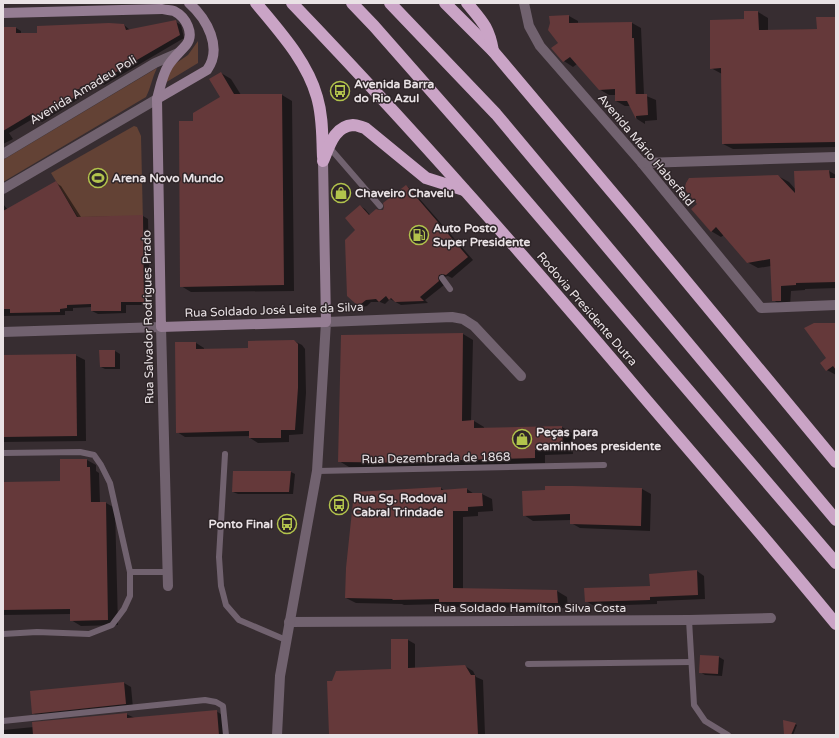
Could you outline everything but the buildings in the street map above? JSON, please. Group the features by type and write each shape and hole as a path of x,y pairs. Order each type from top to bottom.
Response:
{"highway":[{"path":"256,3 297,55 308,74 317,96 322,120 323,161"},
{"name":"Rodovia Presidente Dutra","path":"292,3 345,58 570,309 792,570 836,624"},
{"name":"Rodovia Presidente Dutra","path":"352,3 476,142 836,563"},
{"path":"390,3 496,114 836,520"},
{"path":"445,3 493,52 633,217 836,462"},
{"path":"467,3 481,19 488,30 491,37 493,52"},
{"path":"323,161 334,136 343,128 353,125 365,128 426,178 464,190"},
{"path":"823,504 836,515"}],"main road":[{"path":"157,99 207,70 212,63 214,56 214,45 208,28 196,8 189,3"},
{"name":"Rua Salvador Rodrigues Prado","path":"3,13 135,6 174,11 185,19 188,25 190,32 187,44 178,52 165,72 157,99 160,327"},
{"path":"323,161 326,322"},
{"name":"Rua Soldado José Leite da Silva","path":"160,327 326,322"}],"street":[{"name":"Avenida Mário Haberfeld","path":"524,3 529,26 540,46 642,163 761,308 836,305"},
{"name":"Avenida Amadeu Poli","path":"3,154 155,63 178,52"},
{"path":"3,189 157,99"},
{"path":"642,163 836,157"},
{"name":"Rua Soldado José Leite da Silva","path":"326,322 452,317 463,319 474,326 521,376"},
{"path":"277,735 280,676 317,471 326,322"},
{"name":"Rua Soldado José Leite da Silva","path":"3,332 160,327"},
{"name":"Rua Salvador Rodrigues Prado","path":"160,327 166,572 168,586"},
{"name":"Rua Soldado Hamílton Silva Costa","path":"289,622 689,620 771,618"}],"lane":[{"path":"329,147 380,206"},
{"path":"442,278 450,289"},
{"path":"3,454 80,452 94,455 110,483 130,572 130,596 124,609 112,625 89,634 37,632 3,634"},
{"path":"225,454 219,557 221,586 226,606 239,620 286,640"},
{"name":"Rua Dezembrada de 1868","path":"317,471 604,465"},
{"path":"130,572 166,572"},
{"path":"689,620 694,705 705,721 728,735"},
{"path":"528,664 692,662"},
{"path":"3,721 205,700 216,702 223,706 226,735"}],"shaded area":[{"path":"198,41 198,63 165,83 169,68 188,55"},
{"path":"157,68 146,97 3,182 3,160"},
{"name":"Arena Novo Mundo","path":"134,126 137,127 141,136 143,223 79,219 51,173"}],"place":[{"name":"Avenida Barra do Rio Azul","path":"340,91"},
{"name":"Arena Novo Mundo","path":"98,178"},
{"name":"Chaveiro Chavelu","path":"341,193"},
{"name":"Auto Posto Super Presidente","path":"419,235"},
{"name":"Peças para caminhoes presidente","path":"522,439"},
{"name":"Rua Sg. Rodoval Cabral Trindade","path":"339,505"},
{"name":"Ponto Final","path":"287,524"}]}
